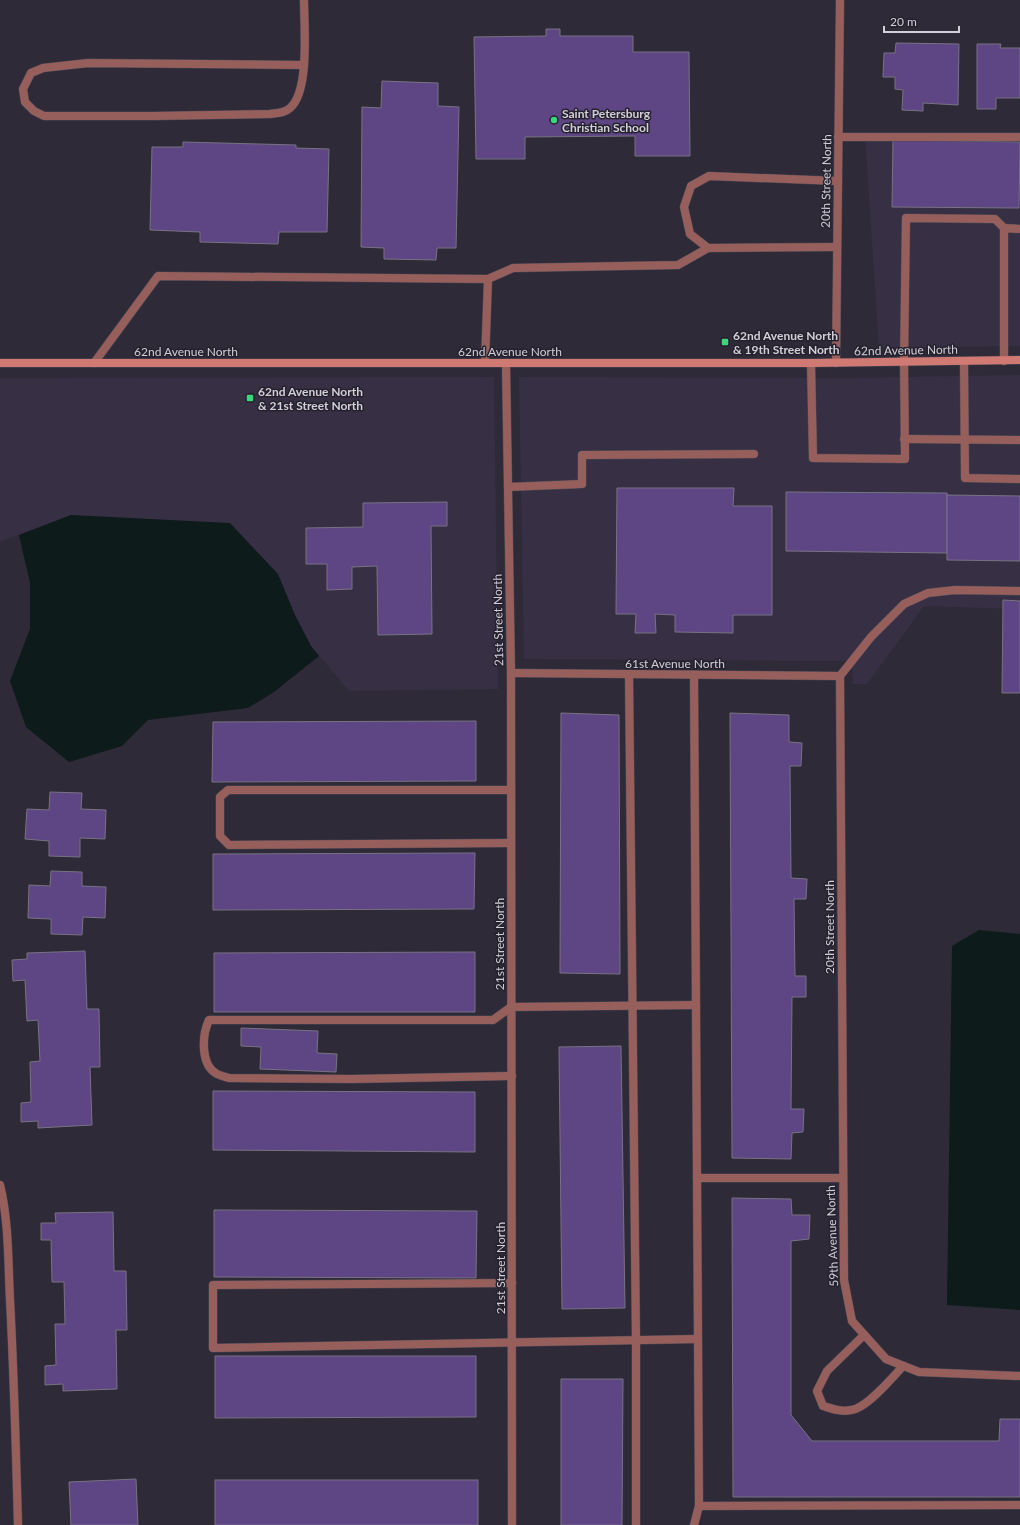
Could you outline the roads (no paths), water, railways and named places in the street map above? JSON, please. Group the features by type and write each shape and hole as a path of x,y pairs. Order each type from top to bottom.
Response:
{"street":[{"path":"304,0 304,65 300,95 292,107 286,111 270,114 44,116 34,111 25,102 23,89 31,74 43,68 88,63 304,65"},
{"name":"20th Street North","path":"836,363 840,0"},
{"path":"838,137 1020,137"},
{"path":"708,248 690,234 684,207 691,186 709,176 838,181"},
{"path":"811,363 813,458 904,458 906,218 994,219 1004,228 1020,229"},
{"path":"1004,228 1004,361"},
{"path":"94,363 158,276 488,279 513,268 678,265 708,248 837,246"},
{"path":"486,363 488,279"},
{"name":"62nd Avenue North","path":"0,363 836,363 1020,360"},
{"path":"964,361 965,478 1020,479"},
{"name":"21st Street North","path":"506,363 511,674 512,1525"},
{"path":"904,439 1020,440"},
{"path":"508,487 582,484 582,455 754,454"},
{"path":"840,676 871,637 904,604 928,593 955,590 1020,591"},
{"name":"61st Avenue North","path":"511,674 840,676"},
{"path":"629,674 636,1341 636,1525"},
{"path":"694,675 699,1506 694,1525"},
{"name":"20th Street North","path":"840,676 842,1178"},
{"path":"511,790 228,790 220,797 220,836 230,845 511,843"},
{"path":"512,1076 352,1079 230,1078 218,1075 210,1068 206,1056 204,1041 209,1020 493,1020 511,1007 696,1005"},
{"path":"697,1178 842,1178"},
{"name":"59th Avenue North","path":"842,1178 844,1280 852,1321 864,1335 886,1358 919,1372 1020,1376"},
{"path":"0,1185 3,1199 7,1242 12,1332 18,1525"},
{"path":"512,1283 212,1286 212,1348 698,1339"},
{"path":"864,1335 827,1371 818,1391 823,1406 838,1410 853,1410 875,1396 903,1366"},
{"path":"699,1506 1020,1505"}],"place":[{"name":"Saint Petersburg Christian School","path":"554,120"},
{"name":"62nd Avenue North & 19th Street North","path":"725,342"},
{"name":"62nd Avenue North & 21st Street North","path":"250,398"}]}
